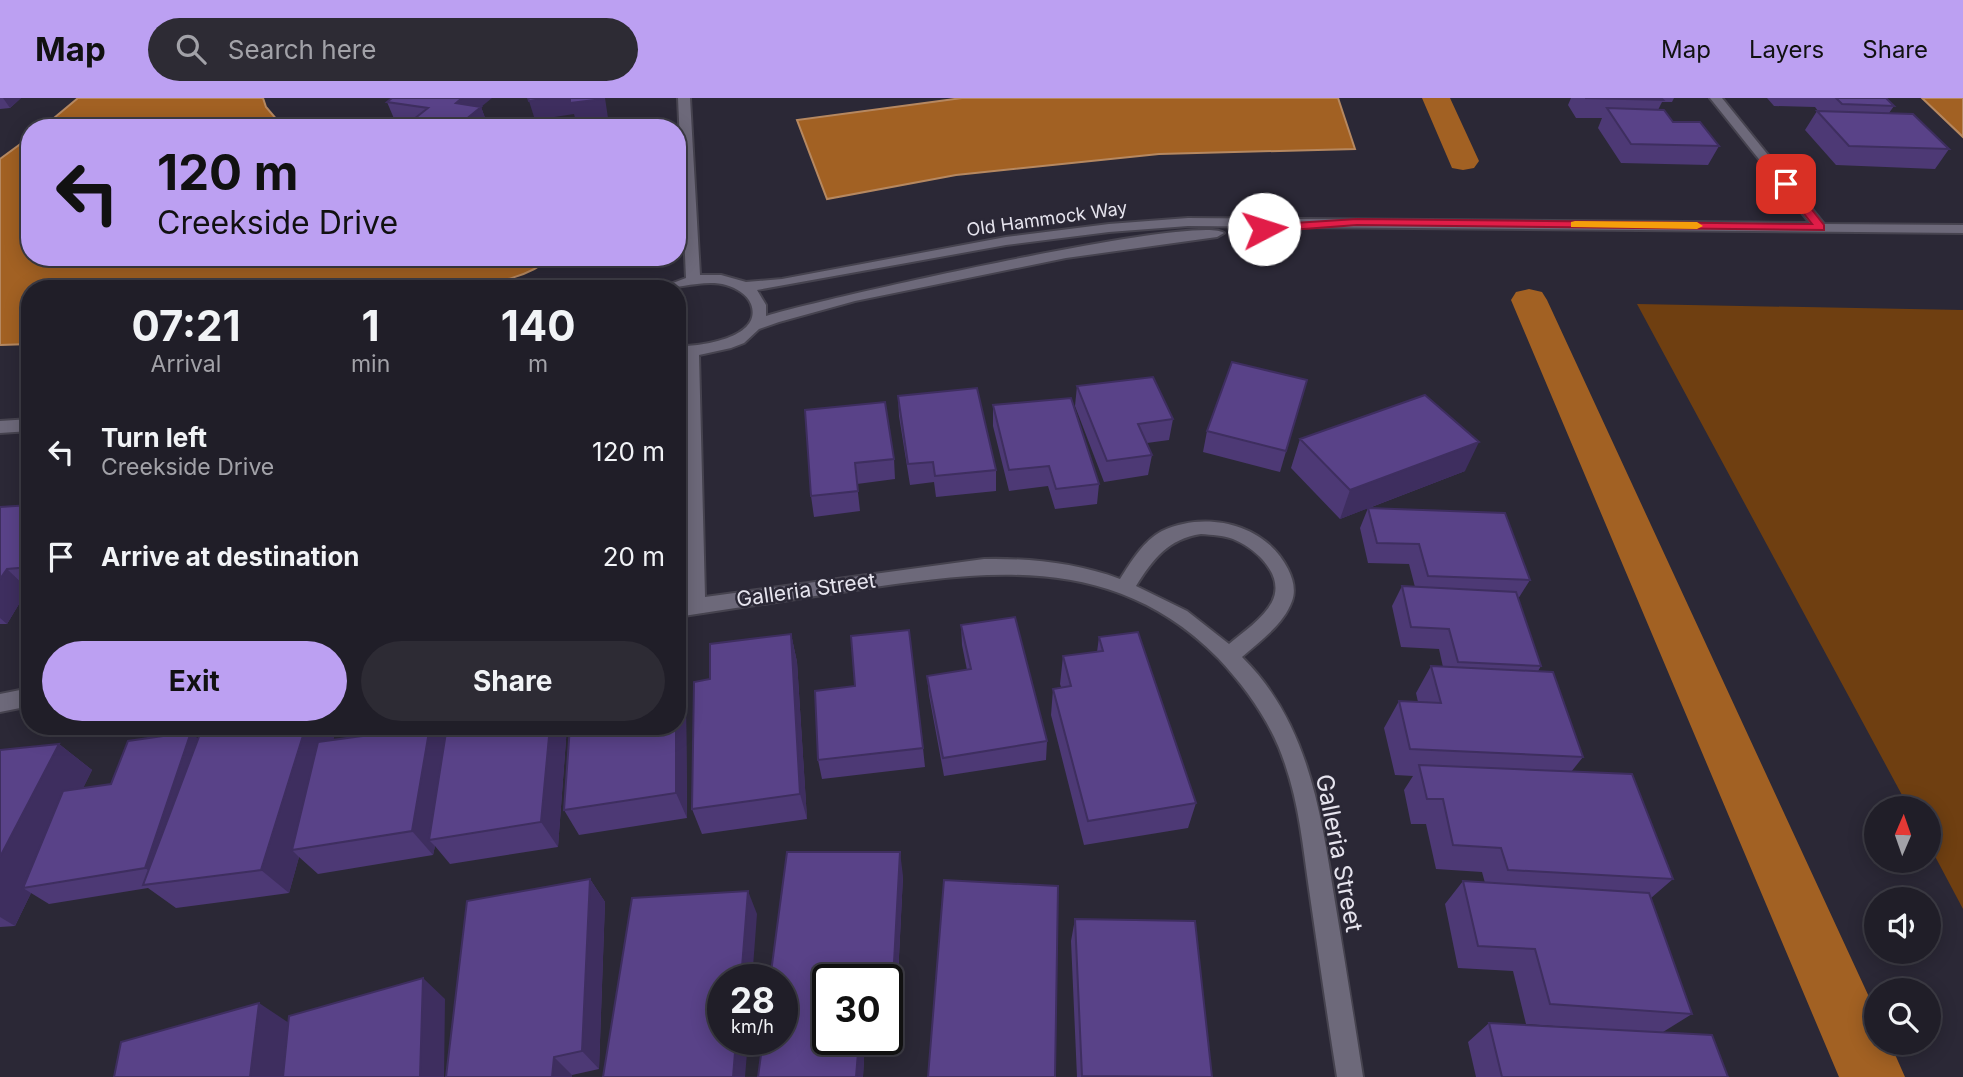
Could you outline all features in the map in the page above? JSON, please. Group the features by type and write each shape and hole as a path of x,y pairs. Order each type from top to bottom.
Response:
{"street":[{"path":"684,98 685,119"},
{"path":"1716,98 1820,227"},
{"path":"686,138 693,280"},
{"name":"Old Hammock Way","path":"686,282 726,281 745,287 782,283 1006,241 1109,228 1188,222 1963,229"},
{"name":"Old Hammock Way","path":"754,326 797,309 1057,255 1199,235 1357,222"},
{"path":"686,352 716,348 738,339 754,326 760,312 757,298 745,287"},
{"path":"0,427 21,426"},
{"path":"1124,588 1152,551 1168,536 1190,528 1216,528 1242,534 1264,548 1279,566 1285,586 1280,606 1229,656"},
{"name":"Galleria Street","path":"686,607 961,568 1017,566 1075,573 1139,592 1185,619 1229,656 1258,689 1289,744 1308,802 1350,1077"},
{"path":"0,703 21,698"}],"shaded area":[{"path":"78,98 263,98 266,107 276,119 53,119"},
{"path":"962,98 1338,98 1355,149 1159,154 956,175 827,199 797,120"},
{"path":"1922,98 1963,98 1963,137"},
{"path":"21,144 21,266 540,266 503,280 21,280 21,344 0,345 0,159"},
{"path":"1637,304 1963,310 1963,909 1941,868 1941,796 1903,796"}],"building":[{"path":"392,98 462,98 456,103 481,107 466,119 414,119 428,108 387,102"},
{"path":"570,98 603,98 603,99 570,103"},
{"path":"1585,98 1661,98 1663,100"},
{"path":"1836,98 1886,98 1894,106 1842,104"},
{"path":"1607,108 1664,110 1673,122 1700,122 1719,146 1631,144"},
{"path":"1817,111 1913,114 1949,149 1849,146"},
{"path":"1232,362 1307,380 1286,451 1207,431"},
{"path":"1153,377 1173,419 1138,424 1152,455 1107,461 1077,386"},
{"path":"977,388 996,470 935,476 933,462 908,464 898,396"},
{"path":"1425,395 1479,442 1350,490 1300,439"},
{"path":"1071,398 1099,484 1056,489 1049,466 1009,470 993,405"},
{"path":"885,402 894,459 855,463 858,491 811,496 805,410"},
{"path":"21,506 21,568 7,569 0,579 0,507"},
{"path":"1368,508 1505,513 1530,580 1428,576 1419,544 1377,543"},
{"path":"1402,586 1516,592 1541,666 1458,662 1449,629 1411,627"},
{"path":"1015,617 1047,741 943,758 927,676 971,669 961,625"},
{"path":"909,630 923,748 818,760 815,691 855,686 851,636"},
{"path":"1138,632 1196,803 1088,821 1053,689 1071,686 1063,656 1103,651 1099,637"},
{"path":"791,634 800,794 692,809 694,682 710,679 710,644"},
{"path":"1431,666 1553,672 1583,757 1410,749 1399,701 1441,703"},
{"path":"190,735 145,868 23,888 63,791 111,784 128,741"},
{"path":"200,735 303,735 261,870 143,885"},
{"path":"369,735 428,735 412,831 292,850 318,742"},
{"path":"446,735 549,735 541,822 429,840"},
{"path":"569,735 676,735 676,793 564,810"},
{"path":"59,744 0,857 0,750"},
{"path":"1419,765 1632,774 1673,879 1508,870 1501,848 1453,845 1443,799 1427,799"},
{"path":"787,852 900,852 894,964 812,964 812,1055 858,1055 856,1077 758,1077 761,1055 798,1055 798,964 772,964"},
{"path":"590,879 582,1051 554,1057 552,1077 446,1077 467,901"},
{"path":"944,880 1058,886 1055,1077 928,1077"},
{"path":"1463,881 1649,893 1692,1014 1550,1004 1535,949 1478,946"},
{"path":"748,891 742,964 707,964 707,1055 735,1055 733,1077 603,1077 632,898"},
{"path":"1075,919 1195,921 1212,1077 1082,1076"},
{"path":"423,978 420,1077 283,1077 289,1016"},
{"path":"259,1003 250,1077 114,1077 121,1042"},
{"path":"1489,1023 1712,1035 1728,1077 1502,1077"}],"waterway":[{"path":"1436,98 1463,161"},
{"path":"1529,300 1872,1077"}],"slow traffic":[{"path":"1575,224 1697,226"}],"route":[{"path":"1264,229 1357,222 1820,227 1786,184"}]}
